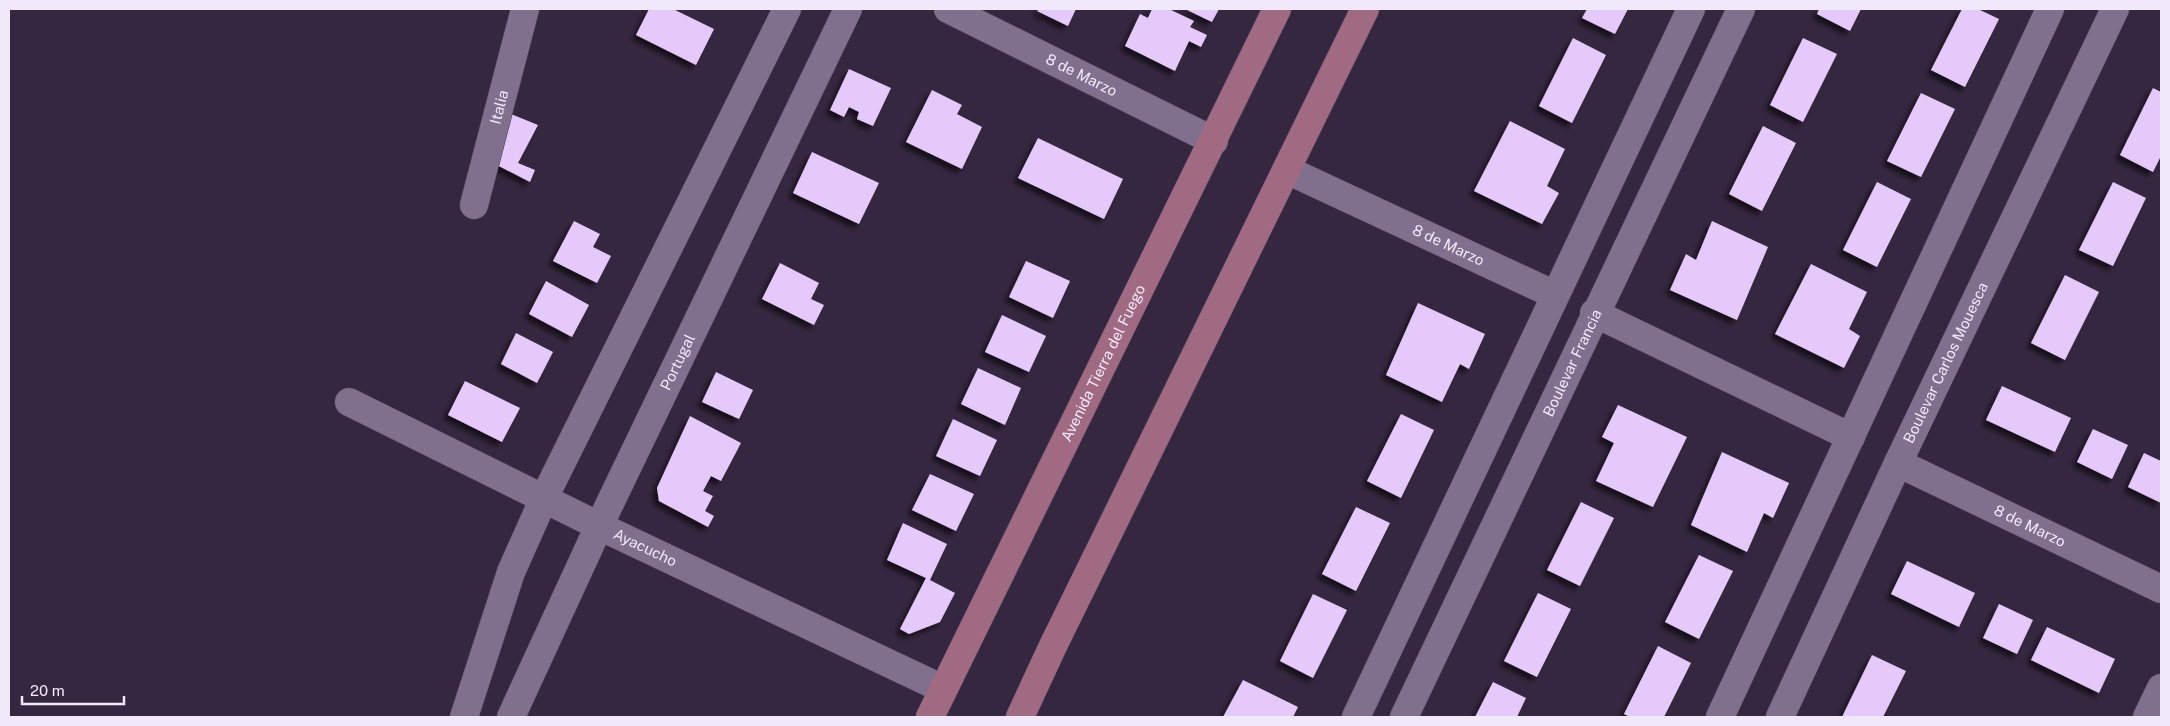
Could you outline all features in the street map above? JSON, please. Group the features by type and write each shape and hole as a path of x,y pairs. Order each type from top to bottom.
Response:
{"street":[{"name":"Italia","path":"474,205 525,9"},
{"path":"464,717 511,572 544,498 787,9"},
{"name":"Portugal","path":"511,717 599,526 848,9"},
{"name":"8 de Marzo","path":"948,9 1214,141"},
{"name":"Avenida Tierra del Fuego","path":"930,717 1214,141 1277,9"},
{"path":"1024,716 1052,648 1365,9"},
{"path":"1356,717 1691,9"},
{"name":"Boulevar Francia","path":"1404,717 1594,313 1741,9"},
{"path":"1720,717 2050,9"},
{"name":"Boulevar Carlos Mouesca","path":"1780,717 1898,463 2115,9"},
{"name":"8 de Marzo","path":"1287,170 1555,295"},
{"path":"1594,313 1851,437"},
{"name":"Ayacucho","path":"349,402 599,526 943,689"},
{"name":"8 de Marzo","path":"1898,463 2161,589"},
{"path":"2147,717 2161,688"}],"building":[{"path":"649,9 673,9 714,29 696,65 636,35"},
{"path":"1039,9 1076,9 1068,26 1037,11"},
{"path":"1152,9 1169,9 1194,21 1190,27 1207,35 1201,47 1189,41 1175,71 1125,46 1140,14 1148,18"},
{"path":"1185,9 1219,9 1212,22"},
{"path":"1587,9 1628,9 1615,34 1582,18"},
{"path":"1819,9 1861,9 1850,31 1817,14"},
{"path":"1962,9 1978,9 1999,19 1965,87 1931,70"},
{"path":"1573,38 1606,55 1572,123 1539,106"},
{"path":"1803,38 1837,54 1803,122 1770,105"},
{"path":"849,69 891,88 873,126 857,119 859,112 849,107 844,117 830,110"},
{"path":"2153,88 2161,92 2161,156 2153,172 2120,155"},
{"path":"932,90 962,105 957,114 982,127 962,169 906,142"},
{"path":"1921,93 1955,109 1921,177 1887,161"},
{"path":"511,114 538,125 518,163 535,170 530,182 495,164"},
{"path":"1510,121 1565,149 1547,186 1559,193 1542,224 1474,191"},
{"path":"1763,126 1796,143 1762,211 1729,194"},
{"path":"1038,138 1123,179 1104,219 1018,178"},
{"path":"812,152 879,183 859,224 793,193"},
{"path":"1877,182 1911,199 1877,267 1843,250"},
{"path":"2113,182 2146,198 2113,266 2079,250"},
{"path":"574,221 600,234 593,247 611,256 597,283 553,261"},
{"path":"1712,221 1768,247 1737,320 1670,290 1686,254 1696,260"},
{"path":"1026,261 1070,281 1053,318 1009,297"},
{"path":"780,263 819,283 811,299 824,305 814,325 762,299"},
{"path":"1811,264 1867,292 1849,329 1860,336 1844,368 1775,334"},
{"path":"2065,275 2099,292 2065,360 2031,343"},
{"path":"546,281 589,305 572,337 529,314"},
{"path":"1418,303 1485,334 1469,369 1460,364 1442,402 1386,375"},
{"path":"1002,315 1046,336 1029,372 985,352"},
{"path":"516,333 553,352 537,383 501,364"},
{"path":"978,368 1021,388 1005,425 961,404"},
{"path":"716,372 753,390 739,419 702,402"},
{"path":"465,381 520,408 502,442 448,415"},
{"path":"2002,386 2071,418 2055,452 1986,420"},
{"path":"1618,405 1687,437 1653,507 1596,481 1614,443 1602,437"},
{"path":"1401,414 1434,430 1401,498 1367,481"},
{"path":"690,416 741,443 721,481 711,476 703,491 713,496 705,511 714,516 708,527 659,501 657,488"},
{"path":"953,419 997,440 980,476 936,456"},
{"path":"2093,429 2128,445 2112,479 2077,462"},
{"path":"1722,452 1789,483 1773,518 1764,513 1747,552 1691,525"},
{"path":"2144,453 2161,461 2161,503 2128,487"},
{"path":"930,474 974,494 956,531 912,510"},
{"path":"1581,502 1614,518 1580,586 1547,570"},
{"path":"1356,507 1390,523 1356,591 1322,574"},
{"path":"903,523 947,544 930,580 955,593 940,622 909,634 900,629 926,578 887,560"},
{"path":"1699,555 1733,571 1699,639 1665,622"},
{"path":"1907,561 1975,593 1959,627 1891,594"},
{"path":"1538,593 1571,609 1537,677 1504,661"},
{"path":"1313,594 1347,610 1313,678 1280,661"},
{"path":"1999,604 2033,620 2017,654 1983,638"},
{"path":"2047,627 2115,659 2099,693 2031,660"},
{"path":"1658,646 1691,663 1664,717 1630,717 1624,714"},
{"path":"1872,655 1906,671 1883,717 1842,717"},
{"path":"1243,680 1298,707 1293,717 1223,717"},
{"path":"1493,682 1526,698 1517,717 1475,717"}]}
